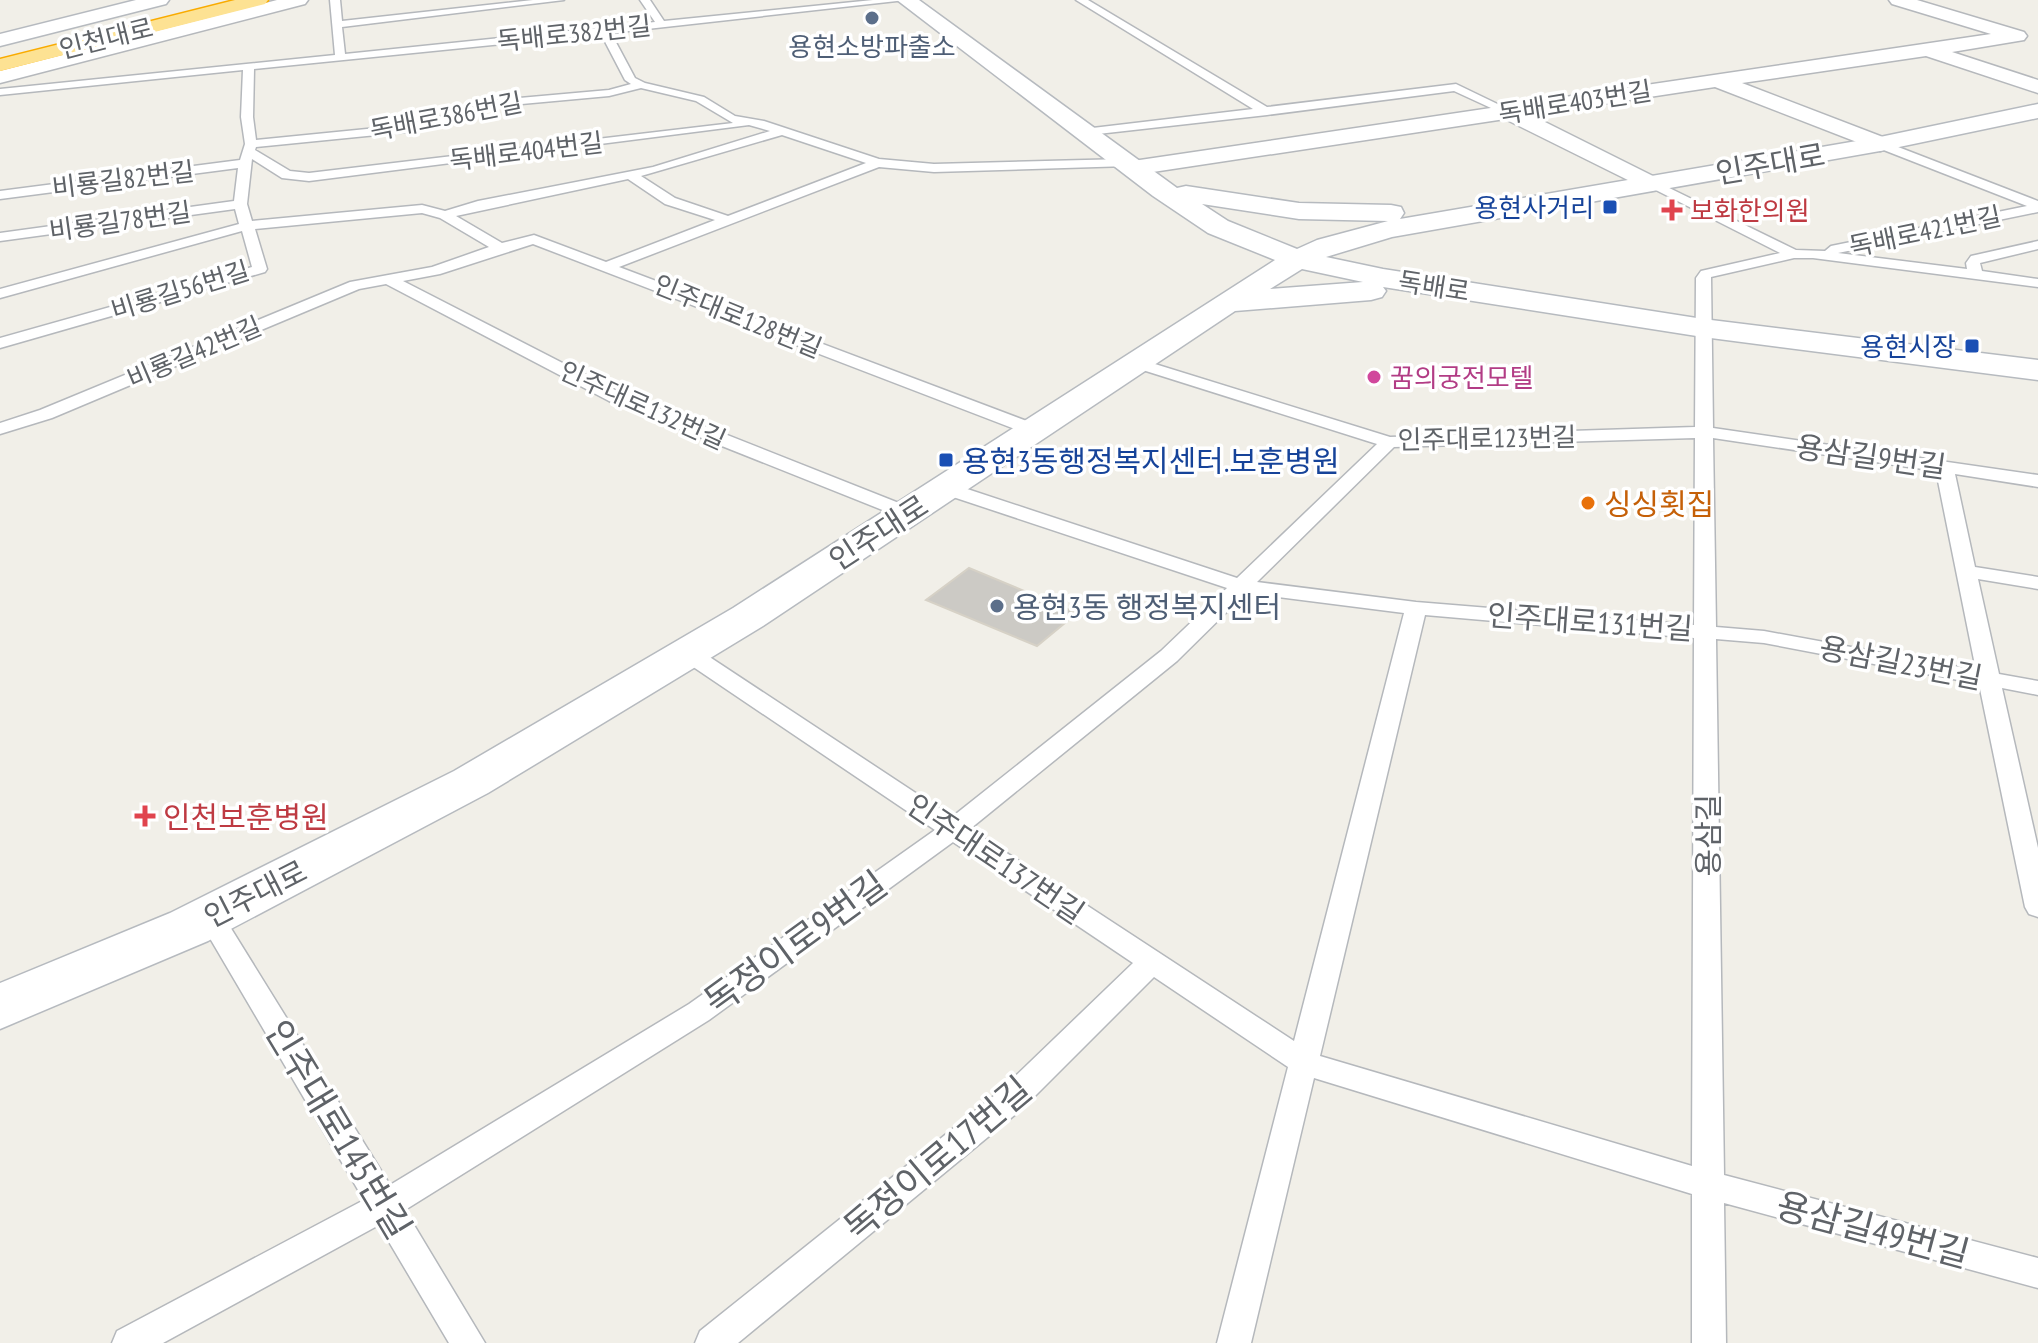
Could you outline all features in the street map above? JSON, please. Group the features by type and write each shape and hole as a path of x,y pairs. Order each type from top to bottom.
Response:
{"highway":[{"name":"인천대로","path":"0,54 209,0"},
{"name":"인천대로","path":"0,65 258,0"}],"main road":[{"path":"0,40 159,0"},
{"name":"독배로","path":"904,0 1162,190 1218,227 1297,259 1445,288 1703,328 2038,370"},
{"name":"인주대로","path":"0,1007 210,916 471,782 688,653 1297,259 1327,246 1411,225 1880,144 2038,111"},
{"path":"1162,190 1299,211 1458,217"},
{"path":"1411,225 1400,243 1415,266 1445,288"},
{"path":"1222,306 1279,296 1445,288"}],"street":[{"path":"0,77 299,0"},
{"path":"1898,0 2028,39"},
{"name":"독배로403번길","path":"1129,166 1926,49 2028,39"},
{"path":"1926,49 2038,87"},
{"path":"1716,81 1880,144"},
{"path":"1508,112 1650,184"}],"lane":[{"path":"335,0 340,57"},
{"path":"335,25 559,0"},
{"path":"645,0 661,24"},
{"name":"독배로382번길","path":"0,92 904,0"},
{"path":"1081,0 1267,112"},
{"path":"604,30 631,80 641,85"},
{"path":"248,66 248,153 240,204 246,226 422,209 445,215 500,248"},
{"name":"독배로404번길","path":"641,85 700,99 723,115 878,163 934,168 1129,166"},
{"name":"독배로386번길","path":"248,153 406,127 481,110 497,103 609,93 641,85"},
{"path":"1084,133 1456,87 1508,112"},
{"name":"독배로404번길","path":"248,153 287,175 300,177 752,123"},
{"name":"독배로404번길","path":"629,174 655,170 780,132"},
{"path":"1880,144 2038,207"},
{"name":"비룡길82번길","path":"0,195 248,153"},
{"path":"608,266 878,163"},
{"path":"445,215 478,205 629,174 670,201 728,220"},
{"path":"1650,184 1794,254"},
{"name":"비룡길78번길","path":"0,237 240,204"},
{"name":"독배로421번길","path":"1813,254 2038,207"},
{"name":"비룡길56번길","path":"0,294 246,226 260,269 0,343"},
{"name":"인주대로128번길","path":"500,248 534,239 1034,430"},
{"path":"2038,245 1976,259 1973,263 1975,275 2038,283"},
{"name":"비룡길42번길","path":"0,429 46,414 355,285 435,271 500,248"},
{"name":"독배로421번길","path":"1703,328 1703,278 1706,274 1794,254 1975,275"},
{"name":"인주대로132번길","path":"388,279 615,397 907,513"},
{"name":"용삼길","path":"1703,328 1709,1343"},
{"name":"인주대로123번길","path":"1136,363 1389,442 1705,432"},
{"name":"용삼길9번길","path":"1705,432 1945,474 2038,481"},
{"name":"독정이로9번길","path":"129,1343 385,1205 699,1012 952,830 1169,656 1389,442"},
{"path":"1945,474 2038,907"},
{"name":"인주대로131번길","path":"945,488 1240,586 1416,608 1764,637"},
{"path":"1965,571 2038,583"},
{"path":"1234,1343 1416,608"},
{"name":"용삼길23번길","path":"1764,637 2038,688"},
{"name":"인주대로137번길","path":"688,653 1304,1063 1708,1185"},
{"name":"인주대로145번길","path":"210,916 468,1343"},
{"name":"독정이로17번길","path":"712,1343 1011,1100 1152,962"},
{"name":"용삼길49번길","path":"1708,1185 2038,1273"}],"building":[{"path":"969,568 1077,613 1037,646 926,600"}],"place":[{"name":"용현소방파출소","path":"872,18"},
{"name":"용현사거리","path":"1610,207"},
{"name":"보화한의원","path":"1672,210"},
{"name":"용현시장","path":"1972,346"},
{"name":"꿈의궁전모텔","path":"1374,377"},
{"name":"용현3동행정복지센터.보훈병원","path":"946,460"},
{"name":"싱싱횟집","path":"1588,503"},
{"name":"용현3동 행정복지센터","path":"997,606"},
{"name":"인천보훈병원","path":"145,816"}]}
